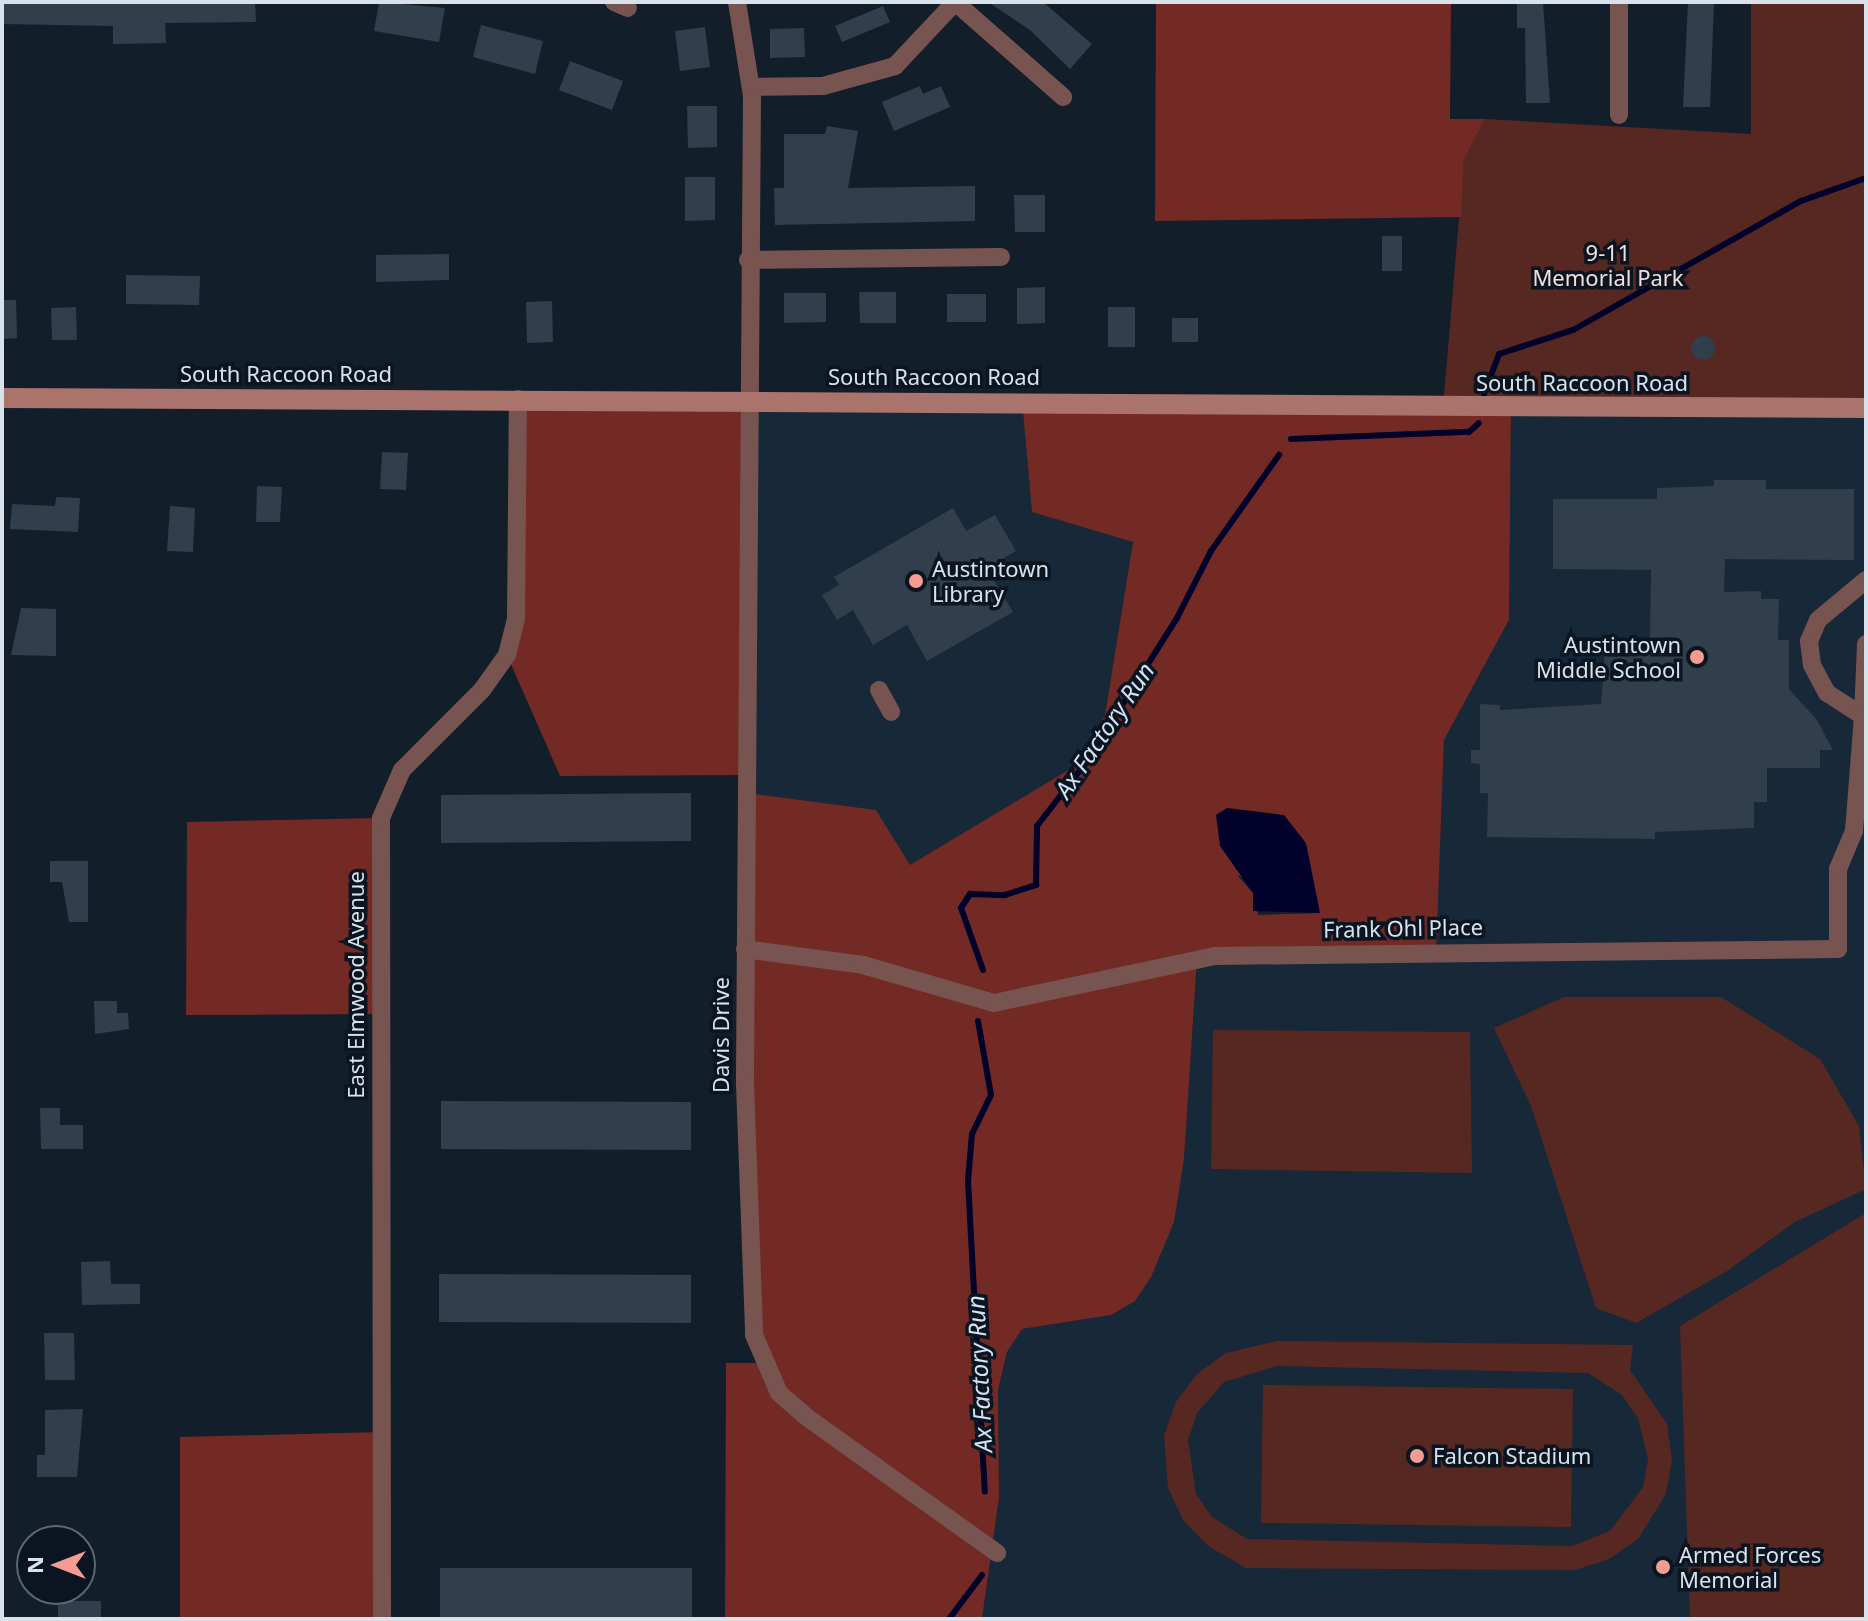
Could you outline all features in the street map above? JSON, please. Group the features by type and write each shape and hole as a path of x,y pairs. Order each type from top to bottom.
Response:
{"street":[{"name":"Davis Drive","path":"737,2 751,87 745,949 747,1247 754,1335 763,1363 779,1393 805,1416 997,1553"},
{"path":"751,87 823,86 895,66 955,2 1063,97"},
{"path":"1619,2 1619,115"},
{"path":"748,260 1001,257"},
{"name":"South Raccoon Road","path":"2,398 1866,408"},
{"name":"East Elmwood Avenue","path":"382,1619 381,818 402,770 482,690 507,655 516,618 518,399"},
{"path":"1863,716 1827,693 1812,665 1809,641 1818,620 1866,580"},
{"name":"Frank Ohl Place","path":"745,949 863,965 994,1003 1215,956 1838,949 1838,869 1854,831 1866,644"},
{"path":"879,690 891,712"}],"shaded area":[{"path":"1156,2 1451,2 1450,119 1485,119 1464,160 1461,217 1155,221"},
{"path":"518,399 747,400 746,775 560,776 507,655"},
{"path":"747,400 1022,401 1032,512 1133,542 1105,715 1075,767 910,866 746,793"},
{"path":"1022,401 1511,407 1509,620 1444,740 1436,955 1197,959 1184,1159 1174,1222 1151,1277 1135,1301 1111,1315 1022,1329 1007,1352 998,1390 999,1498 982,1619 725,1619 726,1363 762,1363 754,1335 746,793 876,810 910,865 1075,766 1105,715 1133,542 1032,512","holes":["1237,875 1320,913 1258,915 1253,893"]},
{"path":"1511,407 1866,408 1866,1619 982,1619 999,1498 998,1390 1007,1352 1022,1329 1111,1315 1184,1159 1197,959 1436,955 1444,740 1509,620"},
{"path":"381,818 379,1014 186,1015 187,822"},
{"path":"381,1432 382,1619 180,1619 180,1437"}],"green space":[{"name":"9-11 Memorial Park","path":"1751,2 1866,2 1866,408 1443,407 1464,160 1485,119 1751,134"},
{"path":"1564,997 1721,997 1820,1059 1859,1126 1866,1189 1795,1222 1727,1271 1636,1323 1596,1308 1531,1106 1494,1028"},
{"path":"1213,1030 1470,1032 1472,1173 1211,1169"},
{"path":"1866,1213 1866,1619 1690,1619 1680,1326"},
{"path":"1277,1341 1633,1345 1630,1370 1667,1424 1672,1460 1666,1494 1638,1539 1609,1559 1575,1570 1246,1568 1208,1546 1183,1520 1168,1488 1164,1436 1176,1402 1197,1374 1226,1353","holes":["1277,1366 1588,1373 1622,1395 1638,1418 1648,1459 1643,1487 1610,1531 1572,1546 1247,1539 1212,1517 1196,1494 1188,1440 1197,1413 1224,1382"]},
{"name":"Falcon Stadium","path":"1263,1385 1573,1389 1571,1527 1261,1523"}],"water":[{"path":"1227,808 1284,815 1306,843 1320,913 1253,911 1253,893 1220,846 1216,815"}],"building":[{"path":"2,2 255,2 256,22 165,23 166,43 113,44 113,26 2,24"},
{"path":"379,2 445,8 439,42 374,31"},
{"path":"988,2 1043,2 1092,44 1070,69 1030,30"},
{"path":"1517,2 1543,2 1550,103 1526,103 1525,28 1517,28"},
{"path":"1688,2 1714,2 1710,107 1683,107"},
{"path":"883,6 890,22 842,42 835,26"},
{"path":"481,25 543,41 535,74 473,57"},
{"path":"705,27 710,67 680,71 675,31"},
{"path":"804,28 805,57 770,58 770,29"},
{"path":"570,61 623,81 612,110 559,90"},
{"path":"920,86 923,94 941,86 950,107 894,131 882,102"},
{"path":"687,106 717,106 717,147 688,148"},
{"path":"827,126 858,131 848,188 975,186 975,221 775,225 774,188 784,188 784,134 825,134"},
{"path":"685,177 715,177 715,220 685,221"},
{"path":"1014,195 1045,195 1045,232 1015,232"},
{"path":"1382,236 1402,236 1402,271 1382,271"},
{"path":"449,254 449,280 376,282 376,255"},
{"path":"126,275 200,276 199,305 126,304"},
{"path":"1045,287 1045,323 1017,324 1017,288"},
{"path":"859,292 896,292 896,323 860,323"},
{"path":"784,293 826,293 826,322 784,323"},
{"path":"947,294 986,294 986,322 947,322"},
{"path":"2,300 16,300 17,338 2,339"},
{"path":"552,301 553,342 527,343 526,302"},
{"path":"76,307 77,340 52,340 51,308"},
{"path":"1108,307 1135,307 1135,347 1108,347"},
{"path":"1172,318 1198,318 1198,342 1172,342"},
{"path":"1703,336 1712,339 1715,348 1712,357 1703,360 1694,357 1691,348 1694,339"},
{"path":"382,452 408,453 406,490 380,489"},
{"name":"Austintown Middle School","path":"1714,480 1766,480 1766,489 1854,489 1854,560 1725,559 1724,592 1761,591 1761,599 1779,599 1778,640 1789,640 1789,689 1817,720 1833,750 1820,750 1820,768 1767,768 1767,802 1754,802 1754,828 1655,832 1655,839 1487,837 1488,793 1480,793 1480,764 1471,763 1471,750 1480,750 1480,704 1500,705 1500,710 1601,704 1605,651 1650,637 1651,570 1553,569 1553,499 1657,499 1657,488 1714,486"},
{"path":"257,486 282,487 280,522 256,522"},
{"path":"56,497 80,498 78,532 10,529 12,504 55,506"},
{"path":"170,506 195,508 193,552 167,551"},
{"name":"Austintown Library","path":"953,508 966,531 995,515 1016,551 987,568 1013,612 927,661 907,625 873,645 853,610 837,620 822,595 839,585 834,577"},
{"path":"21,608 56,609 56,656 11,655"},
{"path":"691,793 691,841 441,843 441,795"},
{"path":"50,861 88,861 88,922 69,922 62,882 50,882"},
{"path":"94,1001 117,1001 117,1013 128,1013 129,1029 95,1034"},
{"path":"441,1101 691,1102 691,1150 441,1149"},
{"path":"40,1108 60,1108 60,1125 83,1125 83,1149 41,1149"},
{"path":"110,1261 111,1284 140,1284 140,1304 82,1305 81,1262"},
{"path":"439,1274 691,1275 691,1323 439,1322"},
{"path":"44,1333 74,1333 75,1380 45,1380"},
{"path":"83,1409 77,1477 37,1477 37,1455 45,1455 45,1410"},
{"path":"440,1568 692,1568 692,1618 440,1618"},
{"path":"96,1601 101,1601 101,1619 58,1619 58,1605 96,1605"}],"waterway":[{"name":"Ax Factory Run","path":"1484,394 1499,354 1573,330 1801,201 1866,178"},
{"name":"Ax Factory Run","path":"1291,439 1469,432 1479,423"},
{"name":"Ax Factory Run","path":"983,970 961,908 970,894 1005,895 1036,885 1037,826 1085,764 1177,618 1211,551 1279,455"},
{"name":"Ax Factory Run","path":"978,1021 991,1095 972,1134 968,1181 985,1492"},
{"name":"Ax Factory Run","path":"949,1619 982,1575"}],"place":[{"name":"Austintown Library","path":"916,581"},
{"name":"Austintown Middle School","path":"1697,657"},
{"name":"Falcon Stadium","path":"1417,1456"},
{"name":"Armed Forces Memorial","path":"1663,1567"}]}
